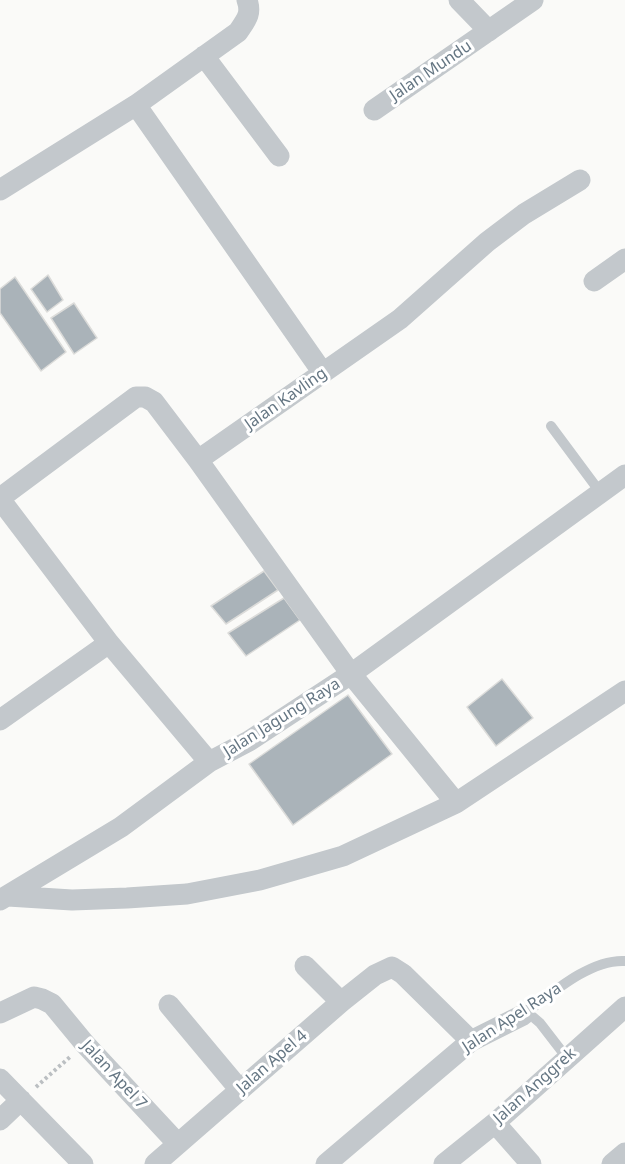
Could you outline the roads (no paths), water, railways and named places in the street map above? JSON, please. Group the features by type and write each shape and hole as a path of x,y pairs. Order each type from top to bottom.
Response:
{"street":[{"path":"0,190 136,105 238,32 249,16 250,8 247,0"},
{"path":"459,0 489,31"},
{"name":"Jalan Mundu","path":"374,110 533,0"},
{"path":"204,56 279,156"},
{"path":"136,105 323,373"},
{"name":"Jalan Kavling","path":"198,460 400,319 487,242 524,214 580,180"},
{"path":"594,281 625,259"},
{"path":"0,499 136,397 145,397 154,402 351,674 456,803"},
{"name":"Jalan Jagung Raya","path":"0,499 109,643 209,762 249,741 351,674 625,475"},
{"path":"0,720 109,643"},
{"path":"4,898 72,900 187,894 261,880 343,856 456,803 625,691"},
{"path":"4,898 121,827 209,762"},
{"path":"305,966 341,1002"},
{"name":"Jalan Apel 4","path":"155,1164 341,1002 375,975 392,967 403,974 471,1041"},
{"name":"Jalan Apel 7","path":"0,1013 34,997 52,1004 85,1044 178,1144"},
{"path":"169,1005 240,1090"},
{"name":"Jalan Anggrek","path":"444,1164 495,1123 625,1007"},
{"name":"Jalan Apel Raya","path":"326,1164 471,1041 523,1015"},
{"path":"0,1079 83,1164"},
{"path":"0,1120 21,1100"},
{"path":"495,1123 531,1164"},
{"path":"612,1164 625,1153"}],"lane":[{"path":"551,426 600,492"},
{"name":"Jalan Apel Raya","path":"523,1015 574,977 615,961 625,961"},
{"path":"523,1015 533,1017 540,1023 567,1058"}]}
